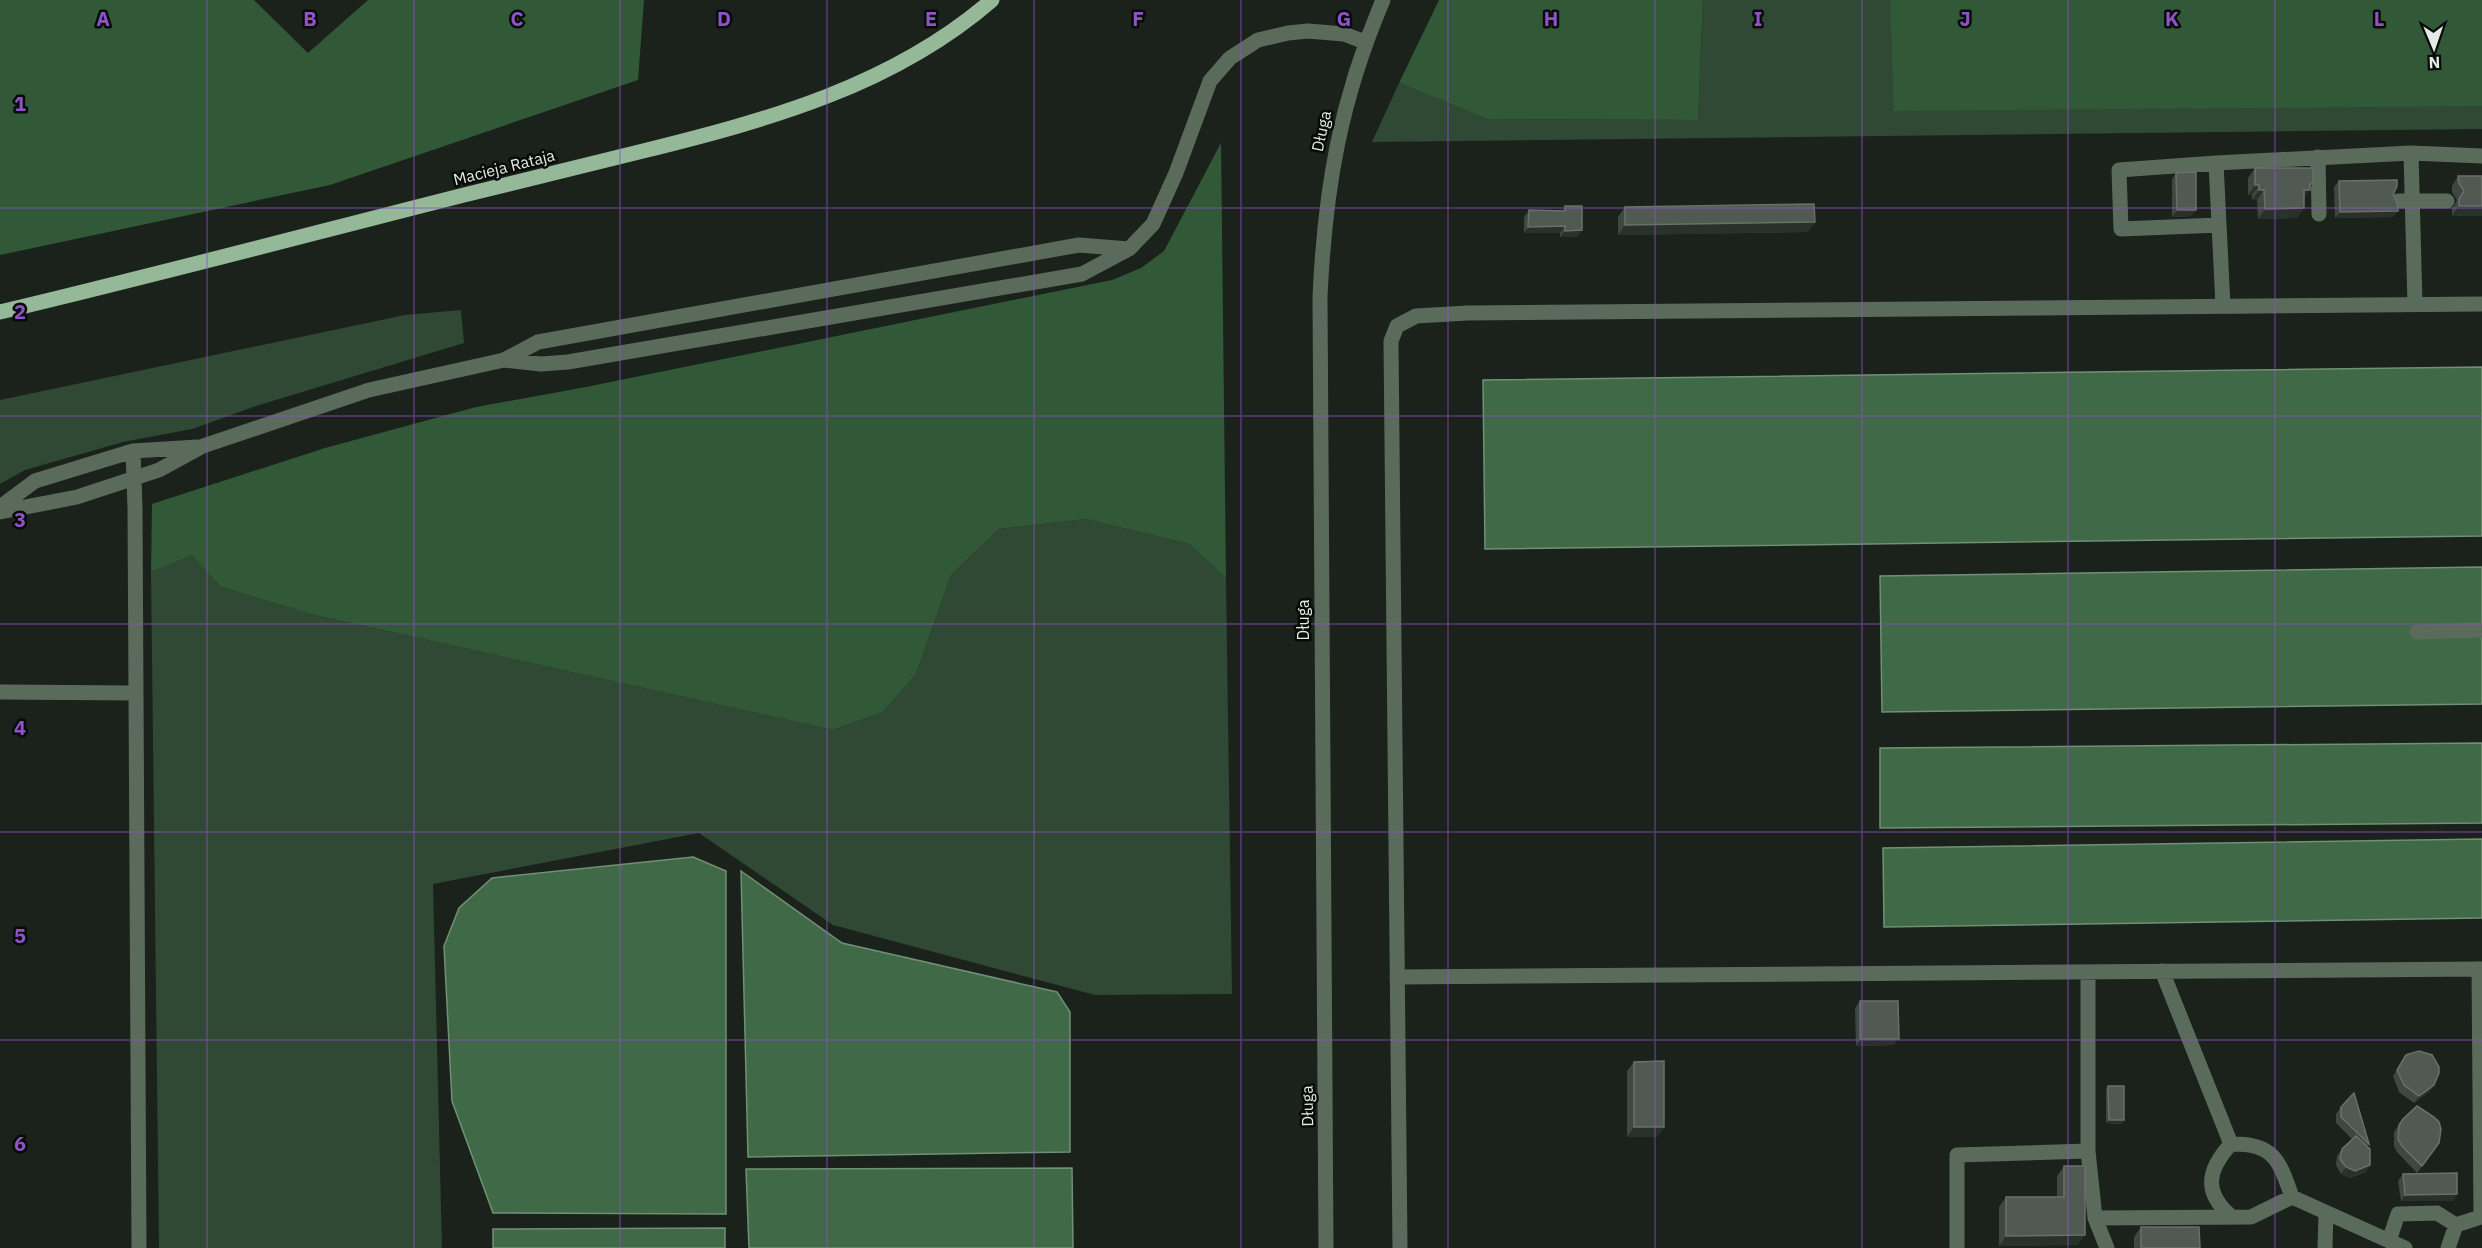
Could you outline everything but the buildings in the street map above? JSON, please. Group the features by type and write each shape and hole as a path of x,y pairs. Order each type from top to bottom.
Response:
{"main road":[{"name":"Macieja Rataja","path":"0,312 141,279 352,223 700,137 788,112 861,83 916,55 977,14 992,0"}],"street":[{"name":"Długa","path":"1326,1248 1320,297 1323,232 1330,177 1344,111 1365,42 1383,0"},
{"path":"504,360 541,363 568,362 1082,274 1129,249 1154,224 1176,173 1210,81 1230,58 1258,40 1288,33 1344,34 1365,42"},
{"path":"2411,153 2405,201 2415,305"},
{"path":"2219,225 2121,229 2120,170 2411,153 2482,156"},
{"path":"2318,157 2319,214"},
{"path":"2216,163 2223,306"},
{"path":"2405,201 2447,201"},
{"path":"0,512 76,497 159,470 203,446 369,390 504,360 538,342 1079,245 1129,249"},
{"path":"1400,1248 1391,353 1391,341 1396,326 1416,316 1467,313 2482,304"},
{"path":"0,507 35,481 133,451 203,446"},
{"path":"133,451 139,1248"},
{"path":"2417,632 2482,630"},
{"path":"0,692 136,693"},
{"path":"1397,977 2481,969 2481,1217 2456,1225"},
{"path":"2162,971 2231,1143"},
{"path":"2088,972 2088,1151 2095,1218 2108,1248"},
{"path":"2232,1217 2218,1206 2211,1191 2213,1173 2219,1157 2231,1143 2252,1143 2269,1152 2282,1168 2292,1197 2405,1248"},
{"path":"1957,1248 1957,1155 2088,1151"},
{"path":"2095,1218 2251,1217 2292,1197"},
{"path":"2325,1248 2326,1213"},
{"path":"2389,1241 2398,1214 2437,1213 2456,1225"},
{"path":"2448,1248 2456,1225"}],"shaded area":[{"path":"0,0 254,0 308,53 368,0 644,0 638,80 330,185 0,255"},
{"path":"1439,0 1703,0 1698,120 1487,119 1399,83"},
{"path":"1703,0 2482,0 2482,129 1372,142 1399,83 1487,119 1698,120"},
{"path":"1890,0 2482,0 2482,106 1894,111"},
{"path":"1221,143 1226,578 1189,544 1086,519 999,529 951,575 916,674 883,712 833,730 310,614 221,587 192,555 151,572 152,504 325,448 476,407 586,387 1112,280 1141,268 1164,251"},
{"path":"461,310 464,343 256,406 192,429 123,442 25,470 0,484 0,400 405,315"},
{"path":"2482,367 2482,536 1485,549 1483,380"},
{"path":"1086,519 1189,544 1226,578 1232,994 1095,995 833,925 699,833 433,884 442,1248 159,1248 151,572 192,554 221,587 310,614 833,730 883,712 916,674 951,575 999,529"},
{"path":"2482,567 2482,704 1882,712 1880,576"},
{"path":"2482,743 2482,823 1880,828 1880,748"},
{"path":"2482,839 2482,918 1884,927 1883,848"},
{"path":"693,857 726,871 726,1214 493,1213 452,1101 444,946 459,908 492,878"},
{"path":"741,871 842,943 1057,992 1070,1012 1070,1152 748,1157"},
{"path":"1072,1168 1073,1248 749,1248 746,1169"},
{"path":"725,1228 725,1248 493,1248 493,1229"}]}
